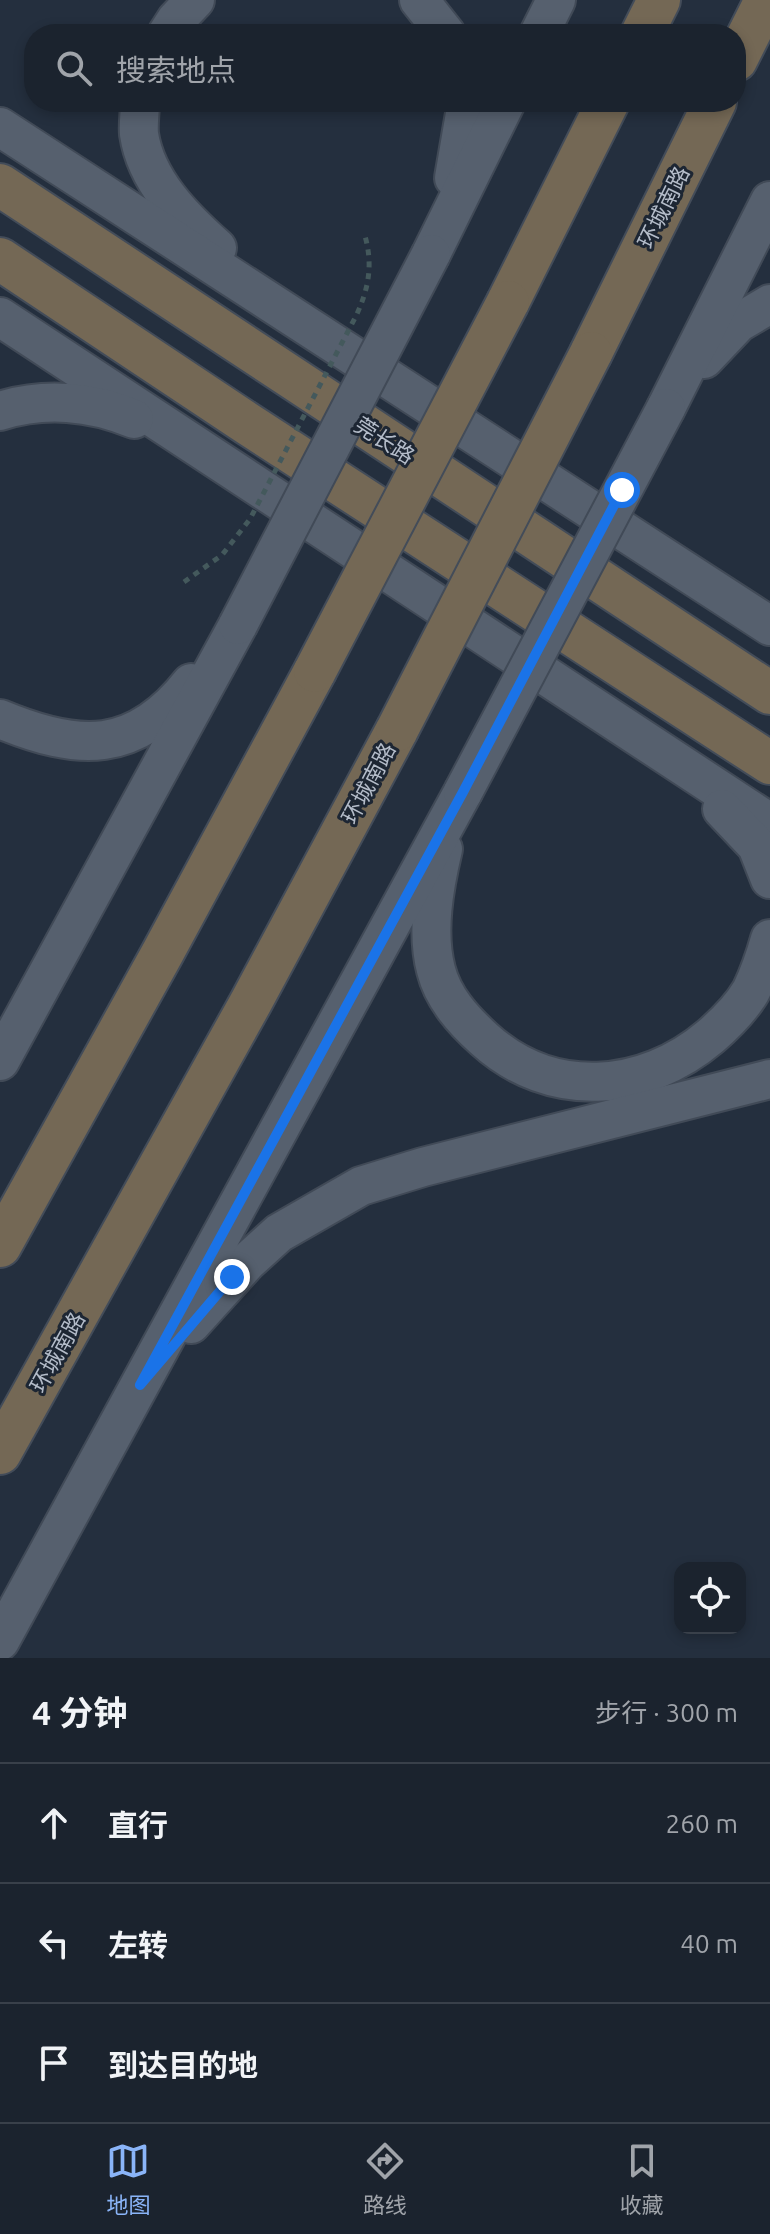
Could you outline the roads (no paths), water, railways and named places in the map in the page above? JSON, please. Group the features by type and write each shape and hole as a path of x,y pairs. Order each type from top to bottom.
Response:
{"highway":[{"path":"647,24 659,0"},
{"path":"746,40 766,0"},
{"path":"0,1246 315,671 508,302 603,112"},
{"name":"环城南路","path":"0,1453 251,1002 397,730 591,353 710,112"},
{"name":"莞长路","path":"0,185 770,693"},
{"path":"0,259 770,763"}],"main road":[{"path":"173,24 195,0"},
{"path":"419,0 438,24"},
{"path":"544,24 556,0"},
{"path":"140,112 139,133 147,164 167,197 192,226 300,321"},
{"path":"431,254 457,166 465,112"},
{"path":"0,1061 238,625 431,254 501,112"},
{"path":"0,127 754,612 770,626"},
{"path":"0,1641 463,792 666,408 770,201"},
{"path":"666,408 715,346 738,323 770,304"},
{"path":"0,317 770,823"},
{"path":"0,411 45,402 98,406 150,425 218,460"},
{"path":"0,719 29,732 66,741 101,741 134,734 157,720 179,699 238,625"},
{"path":"652,745 741,827 757,846 770,879"},
{"path":"463,792 442,850 436,883 432,930 436,970 447,998 469,1025 495,1049 529,1069 566,1080 604,1083 640,1077 673,1063 700,1046 726,1023 750,993 770,939"},
{"path":"140,1385 217,1293 279,1233 361,1186 423,1167 770,1079"}]}
